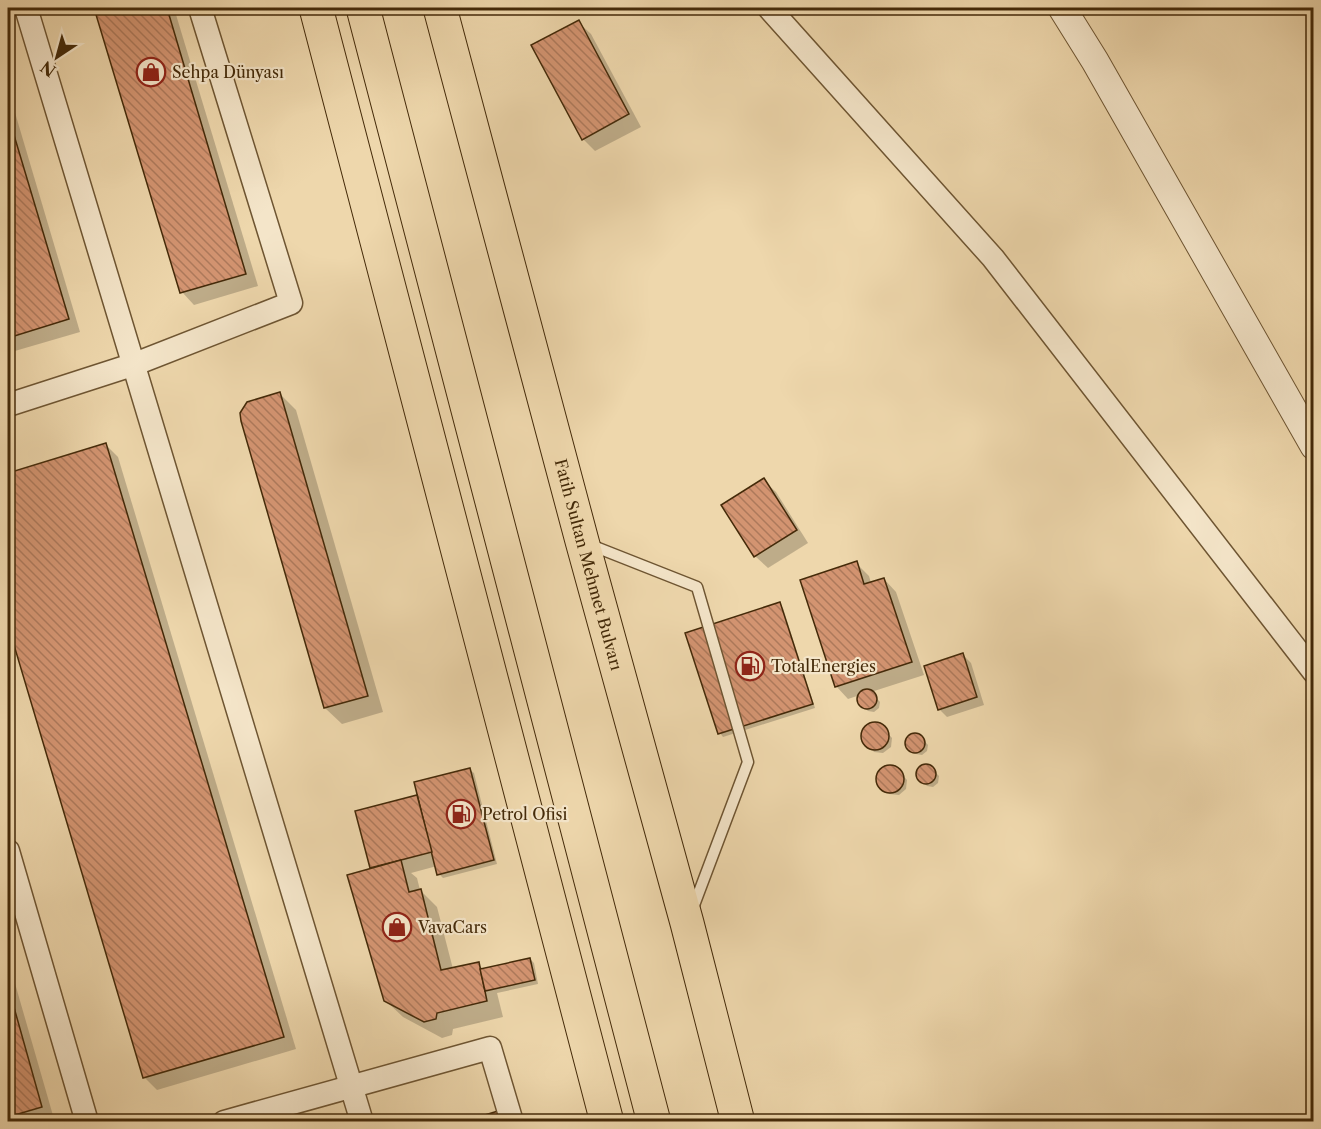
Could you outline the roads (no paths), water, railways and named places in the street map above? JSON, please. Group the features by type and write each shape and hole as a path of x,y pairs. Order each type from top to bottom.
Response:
{"highway":[{"path":"316,8 607,1122"},
{"path":"363,8 654,1122"},
{"name":"Fatih Sultan Mehmet Bulvarı","path":"440,8 582,541 687,922 738,1122"},
{"path":"441,488 514,588"},
{"path":"527,813 548,718"}],"street":[{"path":"26,8 362,1122"},
{"path":"8,405 135,364 291,303 200,8"},
{"path":"769,8 993,258 1314,672"},
{"path":"1062,8 1095,61 1314,446"},
{"path":"8,851 87,1122"},
{"path":"224,1122 490,1048 512,1122"}],"lane":[{"path":"582,541 697,587 748,762 687,922"}],"place":[{"name":"Sehpa Dünyası","path":"151,72"},
{"name":"TotalEnergies","path":"750,666"},
{"name":"Petrol Ofisi","path":"461,814"},
{"name":"VavaCars","path":"397,927"}]}
